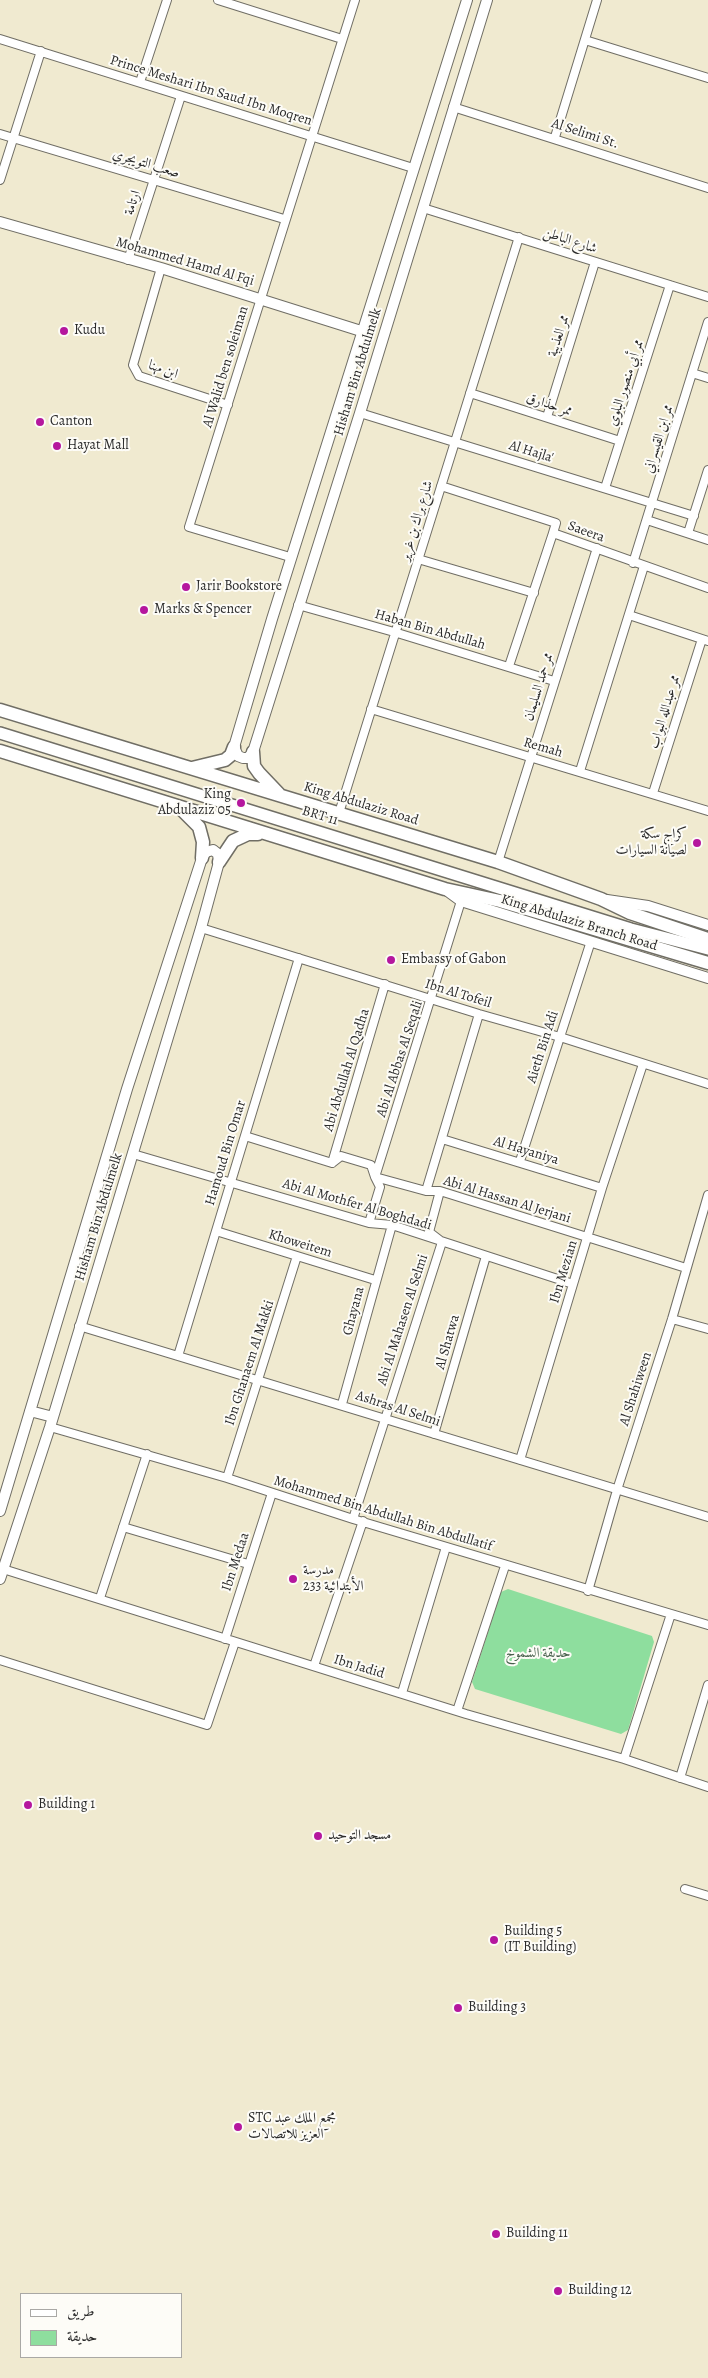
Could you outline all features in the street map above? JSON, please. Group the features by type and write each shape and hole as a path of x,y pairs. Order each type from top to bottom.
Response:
{"main road":[{"name":"King Abdulaziz Road","path":"0,710 498,862 601,898 630,913 708,939"},
{"name":"BRT 11","path":"0,733 631,929 708,949"},
{"path":"189,769 225,760 231,755 234,748"},
{"path":"0,751 445,889 500,901 708,963"},
{"path":"253,752 254,766 258,774 281,796"},
{"path":"179,808 199,827 203,842 202,858"},
{"path":"219,862 233,841 248,834 267,834"},
{"name":"BRT 11","path":"631,929 708,957"}],"street":[{"path":"140,82 167,0"},
{"path":"220,0 342,39"},
{"name":"Al Walid ben soleiman","path":"290,558 189,527 284,219 313,136 354,0"},
{"name":"Hisham Bin Abdulmelk","path":"234,748 290,558 467,0"},
{"name":"Hisham Bin Abdulmelk","path":"253,752 487,0"},
{"path":"555,137 597,0"},
{"name":"Prince Meshari Ibn Saud Ibn Moqren","path":"0,39 413,168"},
{"path":"585,40 708,78"},
{"path":"0,180 12,137 41,52"},
{"name":"ارتامة","path":"128,260 181,96"},
{"name":"Al Selimi St.","path":"453,106 555,137 708,188"},
{"name":"صعب التويجري","path":"0,134 284,219"},
{"name":"شارع الباطن","path":"423,208 708,297"},
{"name":"Mohammed Hamd Al Fqi","path":"0,222 161,268 361,331"},
{"name":"شارع براك بن غرير","path":"339,813 454,441 520,237"},
{"name":"ممر العذيبة","path":"547,417 595,262"},
{"name":"ابن مهنا","path":"161,268 133,366 139,376 228,404"},
{"name":"ممر أبي منصور البلوي","path":"605,488 670,285"},
{"name":"ممر ابن القيسراني","path":"633,563 708,322"},
{"path":"692,373 708,378"},
{"name":"ممر حذارق","path":"470,393 620,441"},
{"name":"Al Hajla'","path":"360,413 694,516"},
{"path":"688,533 708,470"},
{"name":"Saeera","path":"441,486 556,523 553,533 633,563 708,588"},
{"path":"647,520 708,540"},
{"path":"509,666 553,533"},
{"name":"ممر حمد السليمان","path":"498,862 596,548"},
{"path":"418,559 534,593"},
{"path":"580,771 644,566"},
{"name":"Haban Bin Abdullah","path":"298,605 509,666 554,681"},
{"path":"628,615 705,640"},
{"name":"ممر عبدالله البواب","path":"653,793 705,640"},
{"name":"Remah","path":"371,709 708,810"},
{"path":"234,748 238,756 243,758 248,758 253,752"},
{"path":"202,858 206,852 213,850 218,854 219,862"},
{"name":"Hisham Bin Abdulmelk","path":"0,1511 127,1089 202,858"},
{"name":"Hisham Bin Abdulmelk","path":"2,1567 51,1422 202,928 219,862"},
{"name":"King Abdulaziz Branch Road","path":"445,889 461,901 708,978"},
{"path":"601,898 648,906 708,923"},
{"name":"Abi Al Abbas Al Seqali","path":"369,1223 380,1186 375,1177 461,901"},
{"name":"Ibn Al Tofeil","path":"202,928 479,1014 560,1036 708,1084"},
{"name":"Aieth Bin Adi","path":"520,1161 591,941"},
{"name":"Hamoud Bin Omar","path":"178,1356 298,958"},
{"name":"Abi Abdullah Al Qadha","path":"332,1163 385,984"},
{"path":"426,1191 479,1014"},
{"name":"Ibn Mezian","path":"520,1460 602,1188 643,1064"},
{"name":"Abi Al Hassan Al Jerjani","path":"245,1136 332,1163 341,1156 371,1165 375,1177 426,1191 440,1191 686,1268"},
{"name":"Al Hayaniya","path":"442,1139 520,1161 602,1188"},
{"name":"Abi Al Mothfer Al Boghdadi","path":"133,1154 369,1223 392,1225 573,1284"},
{"name":"Abi Al Mahasen Al Selmi","path":"353,1519 442,1242 428,1232 440,1191"},
{"name":"Al Shahiween","path":"588,1591 617,1490 672,1319 708,1195"},
{"name":"Ghayana","path":"342,1404 375,1280 392,1225"},
{"name":"Khoweitem","path":"216,1231 375,1280"},
{"name":"Ibn Ghanaem Al Makki","path":"227,1478 297,1256"},
{"name":"Al Shatwa","path":"434,1434 486,1256"},
{"path":"672,1319 708,1329"},
{"name":"Ashras Al Selmi","path":"79,1326 258,1381 342,1404 434,1434 708,1517"},
{"path":"30,1411 51,1422"},
{"name":"Mohammed Bin Abdullah Bin Abdullatif","path":"51,1422 146,1454 505,1566 708,1625"},
{"path":"100,1598 146,1454"},
{"name":"Ibn Medaa","path":"225,1639 272,1493"},
{"path":"314,1666 363,1522"},
{"path":"123,1526 248,1564"},
{"path":"402,1693 446,1547"},
{"path":"457,1711 505,1566"},
{"name":"Ibn Jadid","path":"2,1567 225,1639 457,1711 624,1759 708,1787"},
{"path":"624,1759 671,1614"},
{"path":"0,1660 207,1725 235,1642"},
{"path":"680,1778 708,1685"},
{"path":"685,1889 708,1896"}],"green space":[{"name":"حديقة الشموخ","path":"508,1589 652,1636 654,1642 628,1730 621,1734 475,1689 472,1682 501,1592"}],"place":[{"name":"Kudu","path":"64,331"},
{"name":"Canton","path":"40,422"},
{"name":"Hayat Mall","path":"57,446"},
{"name":"Jarir Bookstore","path":"186,587"},
{"name":"Marks & Spencer","path":"144,610"},
{"name":"King Abdulaziz 05","path":"241,803"},
{"name":"كراج سكة لصيانة السيارات","path":"697,843"},
{"name":"Embassy of Gabon","path":"391,960"},
{"name":"مدرسة الأبتدائية 233","path":"293,1579"},
{"name":"Building 1","path":"28,1805"},
{"name":"مسجد التوحيد","path":"318,1836"},
{"name":"Building 5 (IT Building)","path":"494,1940"},
{"name":"Building 3","path":"458,2008"},
{"name":"STC مجمع الملك عبد العزيز للاتصالات","path":"238,2127"},
{"name":"Building 11","path":"496,2234"},
{"name":"Building 12","path":"558,2291"}]}
